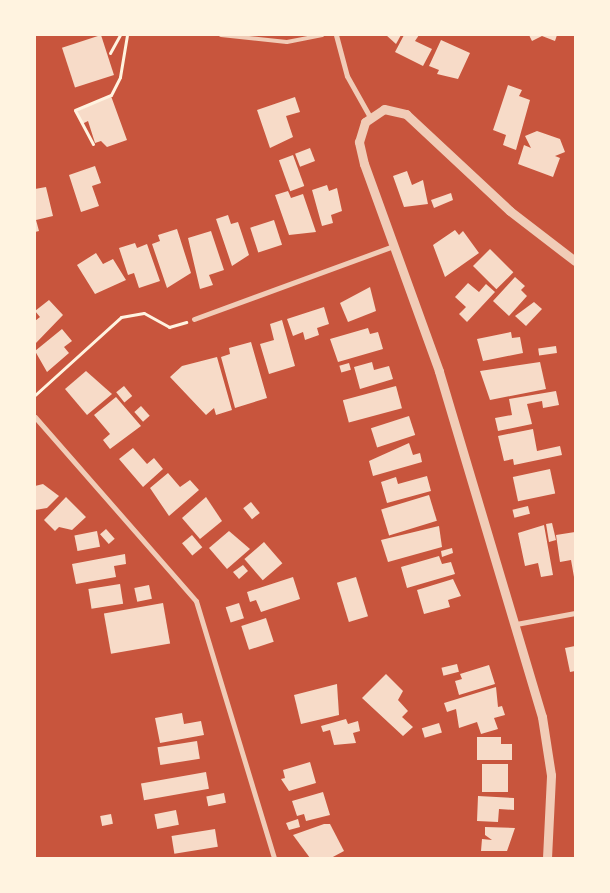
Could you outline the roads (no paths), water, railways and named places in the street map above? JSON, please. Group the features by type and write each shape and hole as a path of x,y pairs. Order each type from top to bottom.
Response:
{"street":[{"path":"336,35 347,76 370,117"},
{"path":"547,858 549,754 516,624 439,371 360,149 360,134 370,117 384,109 406,114 510,211 575,261"},
{"path":"194,319 393,246"},
{"path":"35,417 196,601 274,858"},
{"path":"516,624 575,613"}],"lane":[{"path":"221,35 287,42 322,35"}]}
